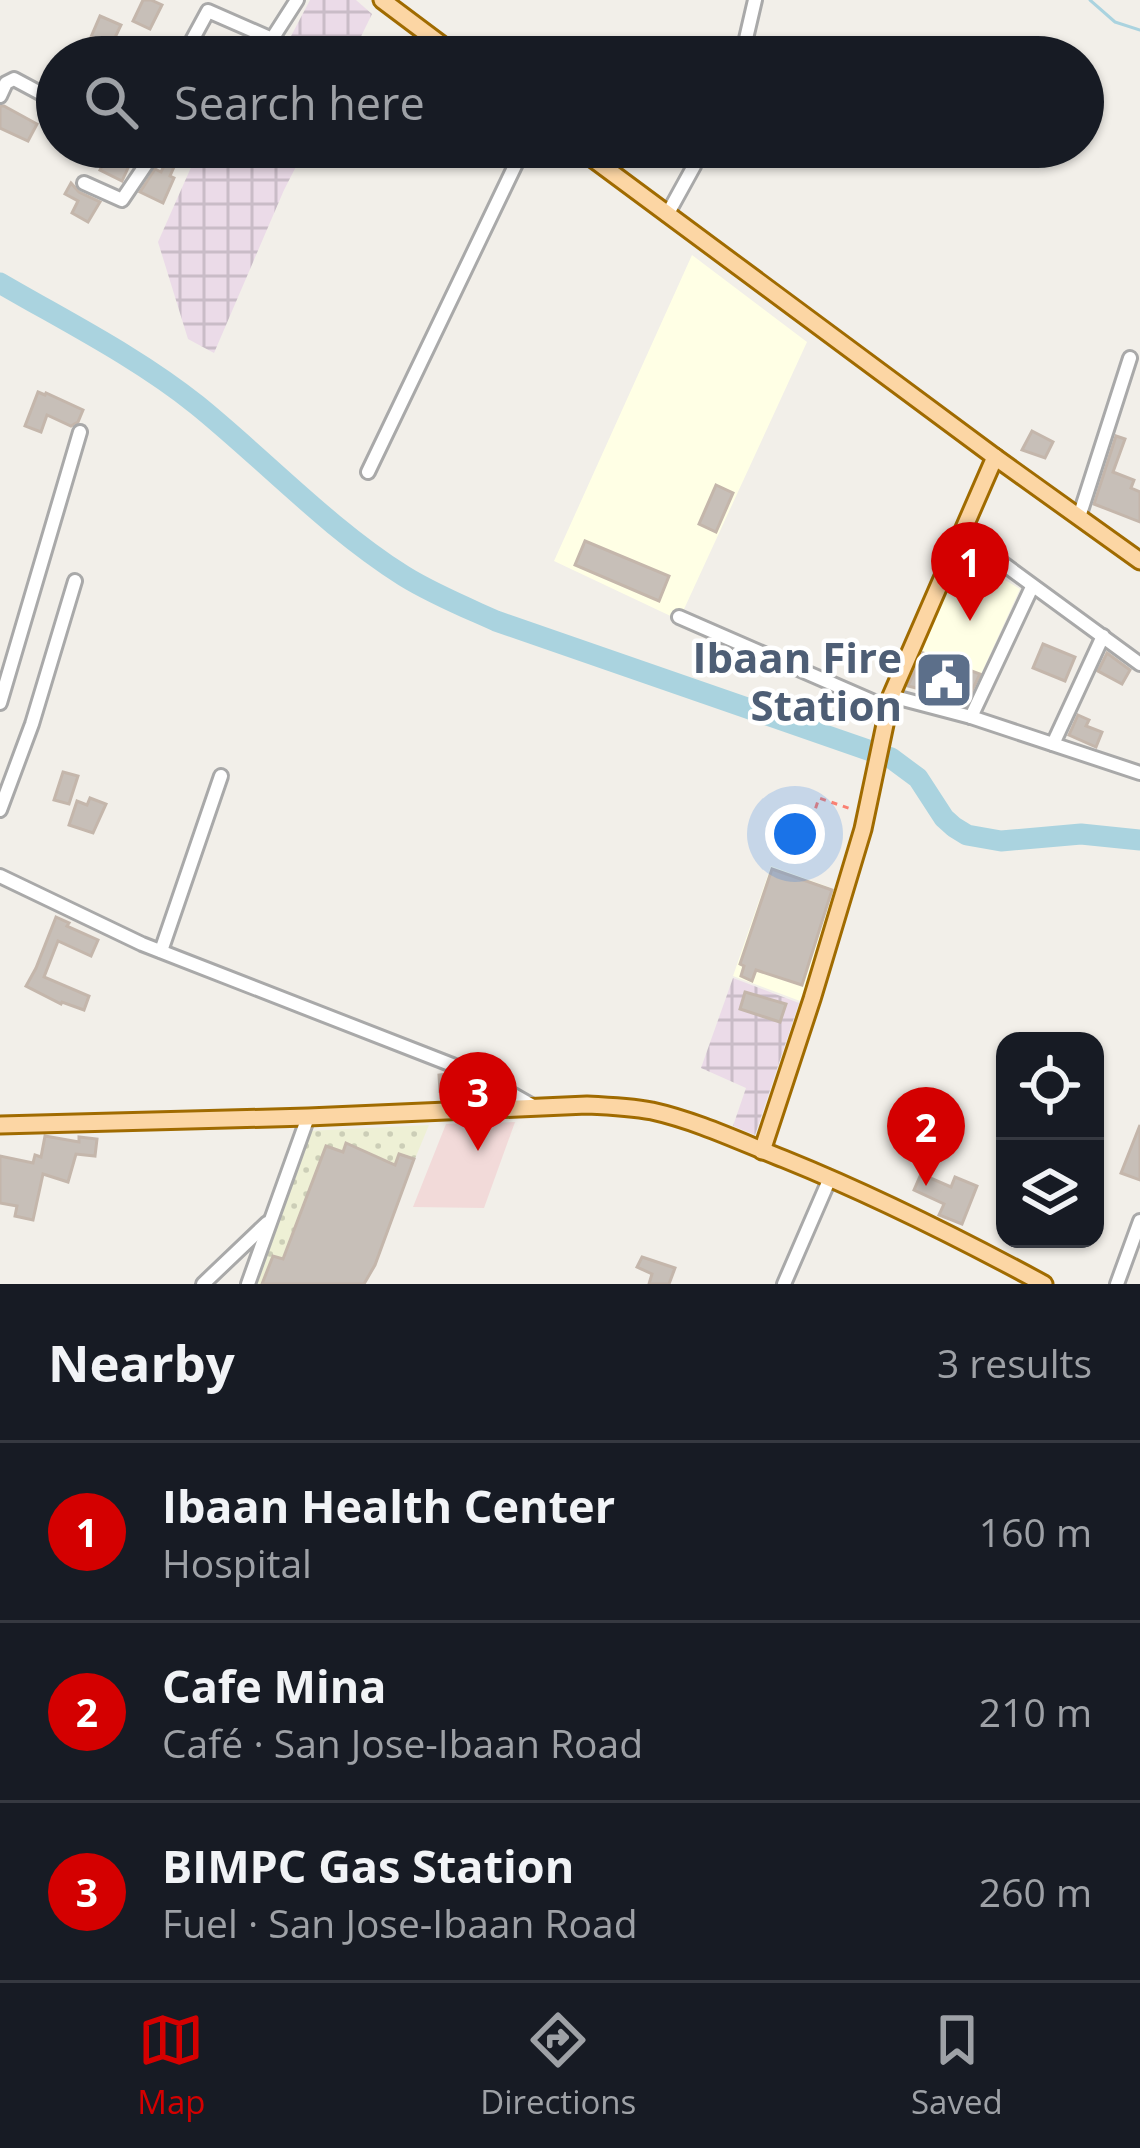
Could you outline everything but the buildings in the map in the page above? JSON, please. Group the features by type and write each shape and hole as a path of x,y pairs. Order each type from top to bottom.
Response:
{"main road":[{"path":"389,2 432,36"},
{"path":"605,168 1140,561"},
{"path":"762,1151 867,814 890,702 994,457"},
{"path":"0,1125 587,1105 655,1112 830,1178 1044,1284"}],"street":[{"path":"274,36 297,0"},
{"path":"747,36 755,0"},
{"path":"194,36 208,11 263,36"},
{"path":"0,96 6,83 14,79 36,91"},
{"path":"84,183 122,200 143,168"},
{"path":"368,472 514,168"},
{"path":"668,215 693,168"},
{"path":"1079,517 1130,358"},
{"path":"0,704 80,432"},
{"path":"960,532 1140,664"},
{"path":"0,810 32,724 75,581"},
{"path":"971,717 1032,587"},
{"path":"679,617 890,702 971,717 1140,772"},
{"path":"1053,744 1103,636"},
{"path":"161,951 221,776"},
{"path":"0,876 161,951 478,1075 534,1107"},
{"path":"248,1284 308,1117"},
{"path":"784,1284 830,1178"},
{"path":"203,1284 271,1220"},
{"path":"1117,1284 1140,1221"}],"path":[{"path":"808,831 819,798 867,814"}],"shaded area":[{"path":"310,0 356,0 372,14 361,36 291,36"},
{"path":"191,168 295,168 214,353 188,339 158,242"},
{"path":"692,255 807,342 679,620 554,561"},
{"path":"963,555 1020,589 981,674 920,652"},
{"path":"771,866 837,890 800,1001 733,976"},
{"path":"733,978 799,1003 755,1135 733,1126 746,1088 701,1068"},
{"path":"515,1122 484,1208 413,1207 446,1124"},
{"path":"429,1125 363,1284 249,1284 307,1131"}],"waterway":[{"path":"1090,0 1115,22 1140,30"},
{"path":"0,283 174,388 349,537 438,594 496,621 891,758 918,778 944,818 967,835 1001,841 1081,834 1140,840"}],"place":[{"name":"Ibaan Health Center","path":"970,621"},
{"name":"Ibaan Fire Station","path":"944,680"},
{"name":"BIMPC Gas Station","path":"478,1151"},
{"name":"Cafe Mina","path":"926,1186"}]}
